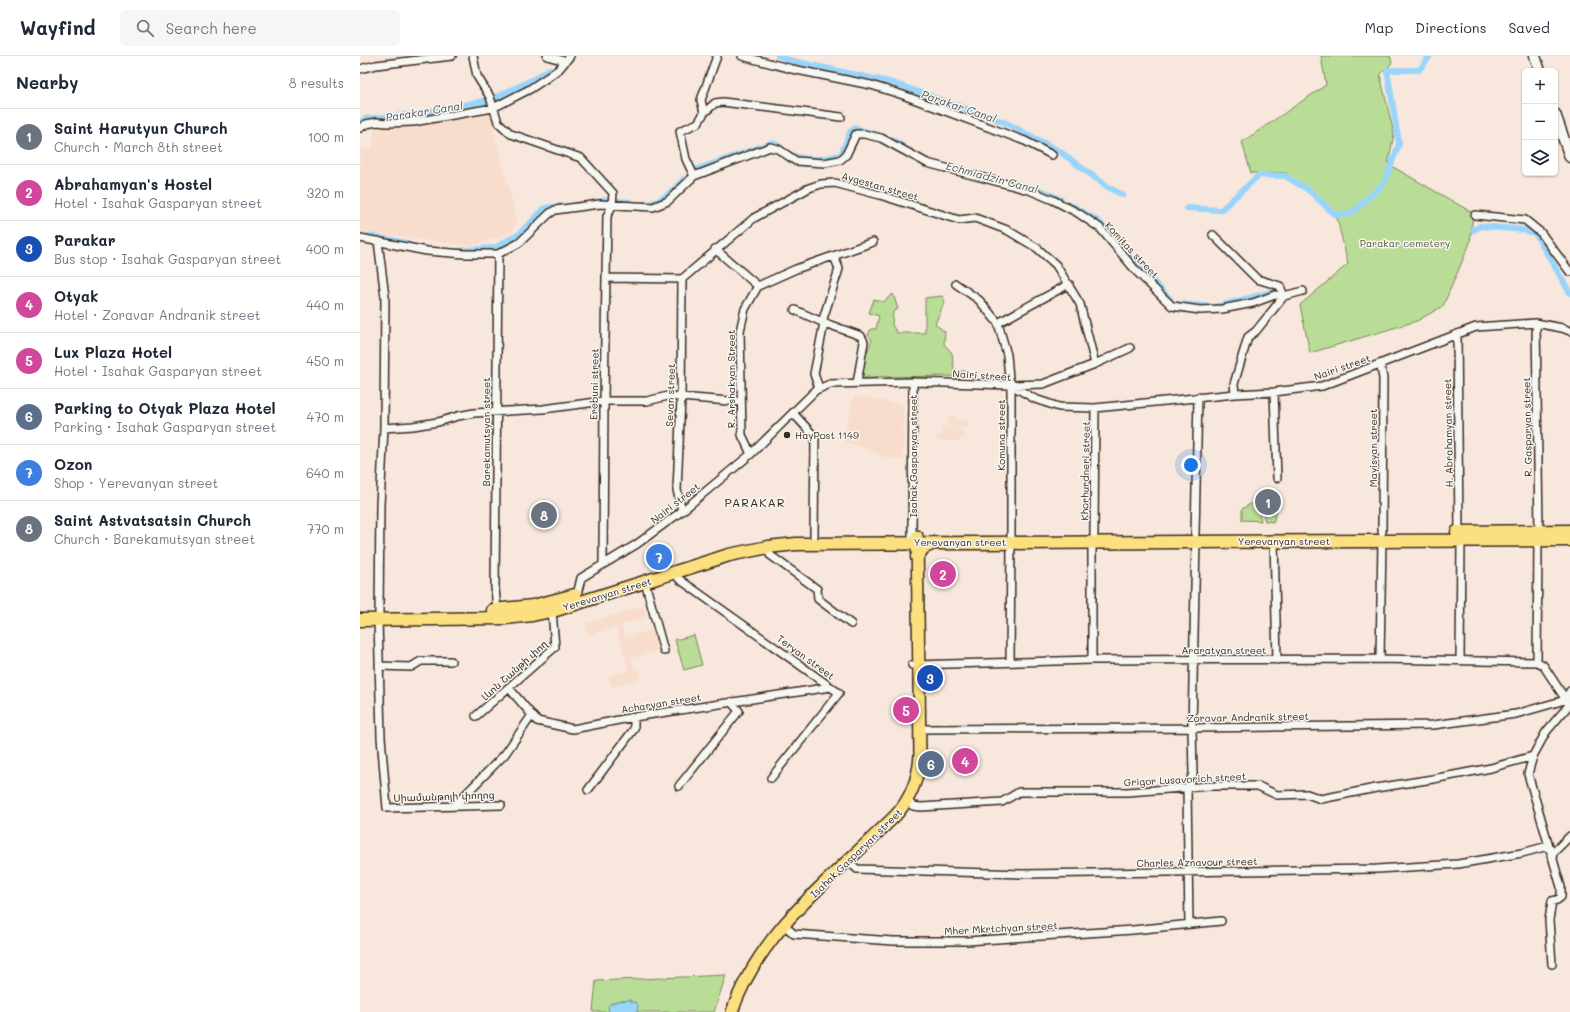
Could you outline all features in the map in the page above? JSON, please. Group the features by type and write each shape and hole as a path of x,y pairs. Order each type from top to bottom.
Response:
{"highway":[{"name":"Yerevanyan street","path":"360,613 378,616 505,618 532,615 552,611 730,555 768,547 796,544 914,537 934,542 1093,538 1538,535 1570,531"},
{"name":"Yerevanyan street","path":"1538,535 1570,540"},
{"name":"Yerevanyan street","path":"360,620 378,616 498,610 533,606 577,595 738,545 784,537 814,536 1011,539"},
{"name":"Yerevanyan street","path":"1196,538 1274,541 1382,536"},
{"path":"917,557 923,548 934,542"}],"main road":[{"path":"1535,56 1539,68"},
{"path":"1558,123 1570,157"},
{"name":"Isahak Gasparyan street","path":"725,1012 744,970 770,931 891,810 904,793 910,779 913,762 917,557 914,537"},
{"name":"Isahak Gasparyan street","path":"732,1012 752,968 767,945 784,925 896,815 907,801 914,788 918,771 920,729 915,665 914,537"}],"street":[{"path":"360,69 376,65 452,56"},
{"path":"473,56 478,76 490,97 498,122 511,134 581,158 613,193 612,206"},
{"path":"547,56 567,59"},
{"path":"704,114 701,100 716,56"},
{"path":"742,56 792,69 870,85 903,95 1025,141 1052,155"},
{"path":"360,128 366,124 377,122 412,122 493,108 542,81 559,69 567,59"},
{"path":"694,176 686,159 680,131 698,124 704,114 715,103 723,102 841,117"},
{"name":"Komitas street","path":"360,238 427,251 465,254 498,254 519,243 548,214 555,210 600,204 612,206 653,207 668,201 694,176 770,147 778,149 796,161 824,163 840,160 846,155 856,134 864,134 881,138 927,163 1029,190 1078,213 1100,228 1137,272 1172,306 1200,310 1222,309 1254,304 1275,295 1284,296 1303,291"},
{"name":"Aygestan street","path":"682,279 715,249 754,218 809,188 821,184 835,183 880,195 959,220 975,218 1007,230 1037,248 1056,266 1069,284 1080,304 1095,364"},
{"name":"Erebuni street","path":"603,564 607,216 612,206"},
{"path":"1475,215 1526,220 1541,233 1570,272"},
{"path":"1213,235 1257,279 1280,286 1284,296 1256,331 1248,337 1234,384 1235,394"},
{"path":"378,241 384,297 384,428 380,505 378,616 379,666 411,666 421,661 451,661"},
{"path":"715,249 758,286 796,269 873,242"},
{"name":"Barekamutsyan street","path":"498,254 495,588 498,610"},
{"path":"819,388 814,374 823,323 839,269 834,256"},
{"path":"606,278 682,279"},
{"name":"Sevan street","path":"682,279 681,398 677,490 682,511"},
{"name":"Komuna street","path":"956,284 979,300 998,323 1007,355 1011,385 1010,661"},
{"path":"998,323 1069,284"},
{"name":"R. Arshakyan Street","path":"751,454 742,435 740,331 745,309 758,286"},
{"path":"796,310 823,323 861,336 864,342 857,383"},
{"name":"Nairi street","path":"577,595 580,579 637,544 682,511 751,454 819,388 830,384 912,382 1011,385 1035,399 1059,407 1096,408 1235,394 1274,392 1322,386 1476,327 1536,323 1570,331"},
{"name":"R. Gasparyan street","path":"1536,323 1538,535 1537,662"},
{"name":"H. Abrahamyan street","path":"1457,335 1460,661"},
{"path":"1011,385 1043,384 1095,364 1130,348"},
{"name":"Mayisyan street","path":"1380,364 1383,378 1380,659"},
{"name":"Isahak Gasparyan street","path":"912,382 914,537"},
{"path":"1274,392 1277,478"},
{"path":"384,428 413,426 438,422 458,416 543,409 604,401 647,401 668,396 741,402"},
{"path":"1189,924 1187,873 1187,788 1193,774 1192,728 1198,398"},
{"name":"Khorhurdneri street","path":"1092,660 1096,408"},
{"path":"793,413 815,436 814,536"},
{"path":"1274,541 1277,660"},
{"path":"768,547 770,555 817,589 818,599 852,624"},
{"name":"Teryan street","path":"676,572 679,579 839,693 772,778"},
{"path":"645,582 664,651"},
{"name":"Լևոն Շանթի փող","path":"476,716 555,647 552,611"},
{"name":"Araratyan street","path":"915,665 1010,661 1092,660 1380,659 1537,662"},
{"path":"1537,662 1543,665 1568,704"},
{"name":"Սիամանթոյի փողոց","path":"379,666 381,737 387,808 455,805 501,805"},
{"name":"Acharyan street","path":"509,688 537,721 572,729 634,717 831,687"},
{"path":"1552,964 1549,920 1552,901 1561,897 1561,887 1528,774 1533,756 1546,732 1568,704 1570,692"},
{"path":"679,786 739,710 731,702"},
{"name":"Zoravar Andranik street","path":"920,729 1433,725 1516,714 1568,704"},
{"path":"455,805 505,754 532,715"},
{"path":"588,790 634,729 634,717"},
{"name":"Grigor Lusavorich street","path":"907,801 913,806 1002,802 1019,792 1128,792 1210,786 1258,786 1277,795 1307,794 1321,799 1491,768 1533,756"},
{"path":"1551,855 1570,836"},
{"name":"Charles Aznavour street","path":"848,861 856,869 1023,874 1377,870 1458,864 1522,853 1548,846"},
{"name":"Mher Mkrtchyan street","path":"784,925 794,934 892,941 967,942 1133,930 1221,921"}],"shaded area":[{"path":"490,115 517,221 511,232 472,246 360,232 360,150 372,149 375,129"},
{"path":"854,395 903,405 903,460 891,459 843,441"},
{"path":"948,417 955,417 955,420 968,421 968,427 954,427 954,429 961,429 961,433 965,434 965,439 961,439 960,441 936,440 936,435 942,435 942,428 951,428 951,426 947,426"},
{"path":"643,606 647,617 621,625 625,638 654,629 660,649 631,658 634,670 639,669 642,678 612,687 609,677 629,671 616,627 588,635 585,624"}],"green space":[{"name":"Parakar cemetery","path":"1321,56 1390,56 1392,63 1380,75 1394,134 1388,164 1473,213 1470,243 1443,306 1417,321 1310,353 1300,305 1348,264 1337,218 1286,173 1251,173 1242,142 1326,85"},
{"path":"893,294 898,309 893,312 892,325 897,333 925,333 925,298 942,296 945,301 935,324 945,332 944,344 952,353 954,371 965,371 966,376 863,377 864,360 872,340 868,335 871,329 876,329 879,316 869,313 874,299 883,302"},
{"path":"1252,503 1258,508 1261,521 1242,520 1242,509"},
{"path":"1262,510 1277,511 1273,522 1265,521"},
{"path":"694,635 702,665 684,670 675,640"},
{"path":"726,975 714,1012 593,1012 596,981"}],"water":[{"path":"631,1000 631,1002 635,1002 638,1005 637,1012 609,1012 608,1007 610,1004 618,1001"}],"waterway":[{"name":"Parakar Canal","path":"778,56 793,61 893,83 1004,122 1059,151 1108,187 1123,195"},
{"name":"Parakar Canal","path":"1187,208 1221,210 1259,175 1285,176 1310,191 1335,215 1352,213 1384,183 1399,144 1387,70 1419,70 1430,56"},
{"name":"Parakar Canal","path":"494,98 536,78 550,69"},
{"name":"Parakar Canal","path":"360,122 365,119 418,114 489,100"},
{"name":"Echmiadzin Canal","path":"695,170 772,143 787,153 800,158 820,159 841,155 850,132 855,128 891,139 903,146"},
{"name":"Echmiadzin Canal","path":"644,204 650,204 661,199 671,192 684,179"},
{"name":"Echmiadzin Canal","path":"1033,189 1045,192 1061,200"},
{"name":"Echmiadzin Canal","path":"595,202 608,200"},
{"name":"Echmiadzin Canal","path":"617,201 629,202"},
{"name":"Echmiadzin Canal","path":"457,251 494,248 519,234 545,208 560,206"},
{"name":"Echmiadzin Canal","path":"1073,206 1098,221 1107,231"},
{"name":"Echmiadzin Canal","path":"1473,230 1481,226 1524,230 1535,233 1570,293"},
{"name":"Echmiadzin Canal","path":"368,236 407,243"},
{"name":"Echmiadzin Canal","path":"1126,253 1171,300"},
{"name":"Echmiadzin Canal","path":"1178,304 1215,307 1276,291"}],"place":[{"name":"HayPost 1149","path":"787,435"},
{"name":"Saint Harutyun Church","path":"1268,502"},
{"name":"Saint Astvatsatsin Church","path":"544,515"},
{"name":"Ozon","path":"659,557"},
{"name":"Abrahamyan's Hostel","path":"943,574"},
{"name":"Parakar","path":"930,678"},
{"name":"Lux Plaza Hotel","path":"906,710"},
{"name":"Otyak","path":"965,761"},
{"name":"Parking to Otyak Plaza Hotel","path":"931,764"}],"district":[{"name":"PARAKAR","path":"755,502"}]}
